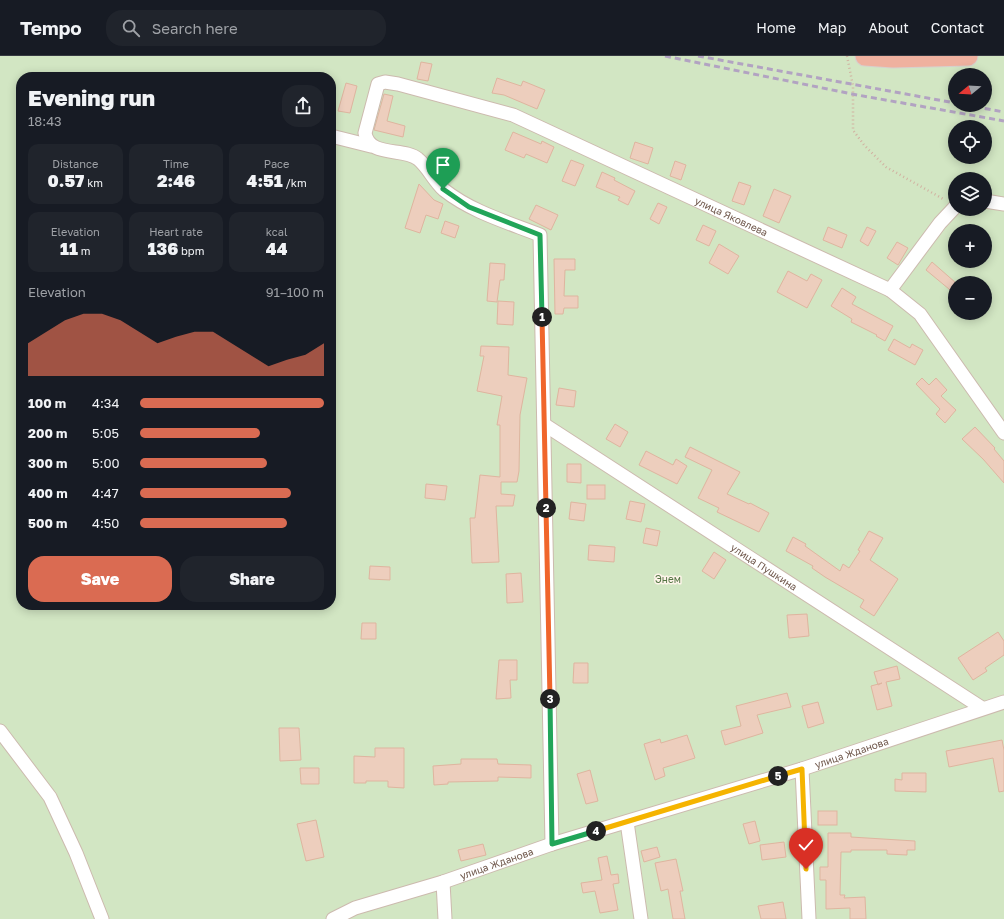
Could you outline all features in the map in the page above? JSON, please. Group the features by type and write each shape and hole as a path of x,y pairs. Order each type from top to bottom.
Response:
{"highway":[{"path":"865,56 893,58 968,56"}],"street":[{"name":"улица Яковлева","path":"372,146 366,139 364,133 378,84 385,82 398,84 513,115 890,290 920,314 1004,433"},
{"path":"336,137 418,158 443,189 469,207 540,235 545,425 552,844"},
{"path":"992,202 1004,204"},
{"path":"890,290 948,211"},
{"name":"улица Пушкина","path":"545,425 982,708"},
{"name":"улица Жданова","path":"333,919 355,908 443,882 552,844 802,769 982,708 1004,702"},
{"path":"0,731 50,796 76,853 102,919"},
{"path":"802,769 809,919"},
{"path":"627,822 642,919"},
{"path":"443,882 445,919"}],"path":[{"path":"847,56 853,86 853,130 864,145 886,167 948,203"}],"green space":[{"name":"Энем","path":"0,56 1004,56 1004,919 0,919"}],"building":[{"path":"421,62 432,64 428,81 417,79"},
{"path":"497,78 521,86 523,81 545,90 537,109 504,95 492,93"},
{"path":"346,83 357,86 350,113 338,111"},
{"path":"384,94 393,96 387,121 405,126 403,137 374,130"},
{"path":"513,132 541,144 542,141 554,147 547,163 526,154 524,158 505,150"},
{"path":"635,142 653,148 648,164 630,158"},
{"path":"571,160 584,165 575,186 562,181"},
{"path":"675,161 686,165 681,180 670,176"},
{"path":"602,172 615,178 614,180 635,191 628,205 618,200 620,197 596,187"},
{"path":"739,182 751,186 744,205 732,201"},
{"path":"419,184 434,200 443,204 438,219 426,215 420,233 405,228"},
{"path":"774,189 791,196 779,223 763,216"},
{"path":"658,203 667,207 659,224 650,219"},
{"path":"536,205 558,215 551,230 529,219"},
{"path":"445,221 459,226 455,238 441,233"},
{"path":"703,225 716,231 709,246 696,240"},
{"path":"828,227 847,235 842,248 823,240"},
{"path":"867,227 876,231 868,246 860,241"},
{"path":"897,242 908,248 898,265 887,258"},
{"path":"719,244 739,256 728,274 709,263"},
{"path":"554,259 575,259 575,270 565,270 564,296 578,296 578,308 564,308 563,314 555,314"},
{"path":"932,262 948,276 948,288 926,270"},
{"path":"490,263 505,264 504,280 500,280 497,302 487,301"},
{"path":"788,271 807,281 811,274 822,280 807,308 777,292"},
{"path":"842,288 856,297 852,304 893,326 885,341 876,336 877,335 851,322 852,319 831,306"},
{"path":"498,301 514,302 513,325 497,324"},
{"path":"894,339 910,348 912,344 923,350 915,365 888,350"},
{"path":"481,346 509,347 508,375 527,378 520,415 519,471 517,482 501,482 501,494 515,495 513,506 496,506 499,562 472,563 470,518 475,518 480,475 500,477 500,425 497,425 502,396 477,391 484,356 480,356"},
{"path":"922,378 929,385 936,378 947,390 941,396 956,410 945,423 936,414 940,409 916,384"},
{"path":"559,388 576,391 574,407 556,405"},
{"path":"615,424 628,432 620,447 606,439"},
{"path":"975,427 995,448 994,449 1004,461 1004,483 983,459 962,439"},
{"path":"690,447 740,472 727,494 749,504 750,503 769,513 759,532 717,512 719,508 698,498 712,470 685,457"},
{"path":"646,451 673,465 676,459 687,466 677,484 639,465"},
{"path":"567,464 581,464 581,483 567,482"},
{"path":"426,484 447,486 445,500 425,498"},
{"path":"587,485 605,485 605,499 587,499"},
{"path":"630,501 645,504 641,522 626,519"},
{"path":"571,502 586,504 584,521 569,519"},
{"path":"646,528 660,531 657,546 643,543"},
{"path":"869,531 883,538 870,560 898,579 874,616 860,607 864,600 825,577 812,568 813,566 786,551 793,537 806,544 805,546 840,571 843,564 849,568 860,551 858,550"},
{"path":"589,545 615,547 614,562 588,560"},
{"path":"714,552 726,560 714,579 702,571"},
{"path":"370,566 390,567 390,580 369,579"},
{"path":"521,573 523,602 507,603 506,574"},
{"path":"807,614 809,636 789,638 787,615"},
{"path":"362,623 376,623 376,639 361,639"},
{"path":"998,632 1004,641 1004,655 985,668 987,671 973,680 958,658"},
{"path":"499,660 517,660 517,680 510,680 511,698 496,699"},
{"path":"574,663 588,663 588,683 573,683"},
{"path":"897,666 900,679 886,682 892,706 877,710 871,686 878,684 874,672"},
{"path":"787,693 791,707 757,715 763,733 725,745 721,731 741,726 736,706"},
{"path":"818,702 824,723 808,728 802,706"},
{"path":"279,728 299,728 301,760 280,761"},
{"path":"687,735 695,758 663,768 665,776 655,780 644,744 660,739 661,743"},
{"path":"1002,740 1004,750 1004,791 999,792 993,758 949,767 946,751"},
{"path":"375,748 404,748 404,788 388,787 388,781 366,781 366,783 354,783 354,756 375,757"},
{"path":"461,759 497,759 498,764 531,765 531,778 498,777 498,781 448,782 448,784 434,785 433,766 461,764"},
{"path":"300,768 319,768 319,784 301,784"},
{"path":"590,770 598,801 586,804 577,774"},
{"path":"902,773 926,773 926,792 895,791 895,779 902,780"},
{"path":"818,811 837,811 837,825 818,825"},
{"path":"316,820 324,857 306,861 297,824"},
{"path":"755,821 760,841 749,844 743,824"},
{"path":"828,833 851,833 851,837 915,841 915,850 907,850 907,855 887,854 887,850 851,850 851,852 841,852 840,895 845,895 844,898 865,897 866,919 850,919 850,908 826,909 826,880 820,880 820,867 828,867"},
{"path":"784,842 786,857 762,860 760,845"},
{"path":"483,844 486,855 461,861 458,850"},
{"path":"657,847 660,857 644,862 641,851"},
{"path":"607,856 611,875 618,874 619,883 613,884 618,910 600,913 595,891 583,893 581,883 602,880 598,858"},
{"path":"676,859 683,891 680,891 685,919 673,919 668,889 661,891 655,863"},
{"path":"783,902 786,919 761,919 758,906"}],"railway":[{"path":"665,56 852,94 1004,121"},
{"path":"698,56 948,102"},
{"path":"992,110 1004,112"}],"route":[{"path":"443,189 469,207 540,235 545,425 552,844 802,769 806,869"}]}
